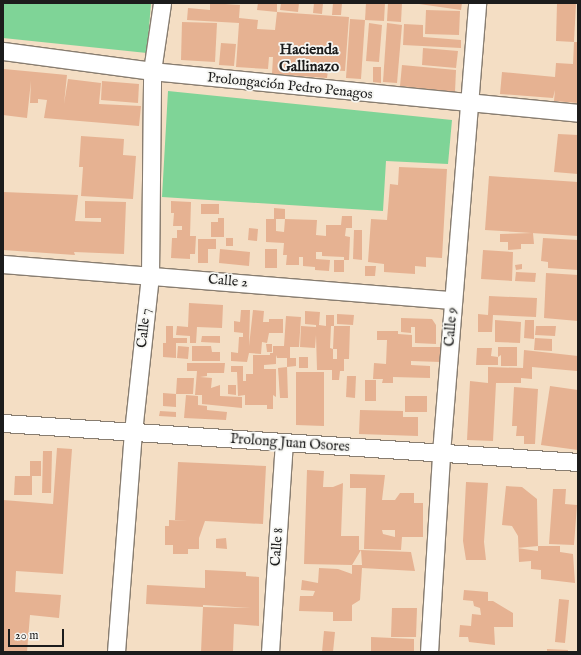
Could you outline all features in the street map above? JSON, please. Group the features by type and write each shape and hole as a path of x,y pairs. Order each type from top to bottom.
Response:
{"street":[{"name":"Calle 7","path":"116,652 133,432 150,275 152,71 162,3"},
{"name":"Calle 9","path":"429,652 440,453 477,3"},
{"name":"Prolongación Pedro Penagos","path":"3,51 152,71 578,114"},
{"name":"Calle 2","path":"3,264 453,300"},
{"name":"Prolong Juan Osores","path":"3,423 578,462"},
{"name":"Calle 8","path":"270,652 284,442"}],"green space":[{"path":"3,3 151,3 147,53 3,38"},
{"path":"168,91 452,120 448,164 386,161 383,211 162,197"}],"building":[{"path":"210,3 240,5 239,18 258,20 257,29 275,30 277,12 349,17 345,71 328,70 327,78 272,74 273,57 269,57 268,69 236,67 239,23 187,20 188,8 210,10"},
{"path":"258,3 277,3 277,12 257,10"},
{"path":"281,3 299,3 298,12 280,10"},
{"path":"314,3 323,3 322,14 313,13"},
{"path":"333,3 342,3 341,15 332,15"},
{"path":"366,3 385,3 384,21 365,20"},
{"path":"388,3 402,3 401,22 387,21"},
{"path":"419,3 462,3 461,10"},
{"path":"557,3 576,3 574,42 556,41"},
{"path":"426,10 460,11 459,35 425,34"},
{"path":"350,19 365,20 361,79 346,78"},
{"path":"182,22 217,23 215,62 181,60"},
{"path":"369,23 382,25 379,62 366,61"},
{"path":"387,23 402,25 397,83 383,82"},
{"path":"404,24 423,25 423,37 461,40 461,48 403,45"},
{"path":"574,42 578,42 578,103 554,101 555,90 553,98 500,94 502,72 555,77 556,63 573,64"},
{"path":"221,43 236,44 234,66 219,65"},
{"path":"423,48 458,51 456,68 422,65"},
{"path":"402,65 456,70 455,92 400,86"},
{"path":"373,67 381,67 381,83 373,82"},
{"path":"4,69 67,75 64,104 68,79 101,83 99,104 141,106 139,126 44,118 47,100 38,99 38,103 30,103 31,81 27,118 3,115"},
{"path":"102,81 139,84 138,103 101,100"},
{"path":"558,134 578,135 578,174 554,172"},
{"path":"81,136 124,139 123,155 136,156 133,199 81,196 83,167 79,167"},
{"path":"399,167 447,169 442,258 426,257 426,267 415,266 415,274 384,272 384,264 368,262 371,219 387,220 390,184 398,185"},
{"path":"489,176 578,182 578,236 485,230"},
{"path":"3,192 78,195 75,221 101,222 101,218 85,218 85,201 126,202 124,254 74,252 75,255 3,250"},
{"path":"171,201 191,202 190,236 196,236 195,254 190,254 190,259 171,258 172,238 177,238 177,230 182,230 182,226 173,226 174,213 171,213"},
{"path":"201,204 219,204 219,214 201,214"},
{"path":"274,208 285,209 285,219 317,220 316,235 326,236 326,225 341,225 342,216 352,216 352,228 346,228 345,236 350,237 349,260 344,260 344,257 322,256 322,252 316,252 316,259 330,260 329,271 315,270 315,267 303,266 303,257 299,257 299,265 286,265 287,255 283,255 284,243 266,242 266,219 274,219","holes":["276,219 285,219 284,232 276,231"]},
{"path":"218,218 224,218 224,237 211,237 211,222 218,222"},
{"path":"249,228 258,229 257,241 248,240"},
{"path":"354,230 362,230 362,260 353,259"},
{"path":"533,233 534,244 521,244 521,249 508,250 508,242 500,242 500,234"},
{"path":"226,238 233,238 233,246 226,246"},
{"path":"543,238 578,240 578,270 548,268 548,262 541,261"},
{"path":"198,239 216,239 216,249 208,249 208,263 198,263"},
{"path":"220,249 250,252 249,266 219,263"},
{"path":"265,249 277,249 277,268 265,268"},
{"path":"483,250 513,252 512,281 481,279"},
{"path":"334,260 344,260 344,272 334,272"},
{"path":"522,264 522,269 516,270 515,265"},
{"path":"365,266 376,266 375,276 365,276"},
{"path":"516,272 536,273 535,282 515,281"},
{"path":"546,273 578,275 578,321 544,318"},
{"path":"489,296 537,298 536,317 493,315 492,332 478,332 478,314 488,315"},
{"path":"189,303 223,305 222,328 197,327 196,343 190,343 190,336 176,335 177,326 188,327"},
{"path":"241,310 250,310 249,346 253,310 264,311 263,322 269,322 269,319 283,319 283,333 269,333 267,343 262,342 261,354 249,353 247,362 231,361 231,352 238,353 239,337 243,337 243,333 234,332 234,321 240,322"},
{"path":"305,311 320,312 319,325 326,326 326,315 334,315 334,326 350,326 349,359 344,359 344,371 340,371 339,380 332,380 332,370 317,370 316,335 315,348 300,347 301,326 316,327 316,325 305,324","holes":["331,326 334,326 333,349 330,348","333,349 337,349 337,359 333,359"]},
{"path":"337,314 354,315 353,325 337,324"},
{"path":"286,316 301,317 299,347 290,347 290,358 296,358 296,366 287,367 287,358 277,358 276,355 276,364 264,365 264,369 276,369 276,397 273,395 273,409 267,409 267,405 245,405 245,395 238,396 237,372 231,372 231,366 243,366 243,381 246,381 246,374 253,374 253,355 270,355 270,353 273,353 273,346 284,346"},
{"path":"401,318 432,319 436,325 436,344 415,343 415,327 411,327 411,333 401,332"},
{"path":"495,320 521,322 520,343 495,342"},
{"path":"525,320 534,320 534,339 524,338"},
{"path":"166,326 173,326 173,338 187,338 187,343 176,343 176,358 163,357 163,343 166,343"},
{"path":"536,326 556,326 555,336 535,335"},
{"path":"377,331 398,331 398,334 412,335 412,347 442,347 441,362 411,361 411,365 430,366 430,378 393,377 393,383 382,383 383,379 373,379 374,363 386,364 387,340 377,340"},
{"path":"202,336 220,336 220,343 201,342"},
{"path":"535,338 552,339 552,351 534,350"},
{"path":"266,344 272,344 272,352 267,352"},
{"path":"178,346 189,347 188,359 177,358"},
{"path":"192,346 211,346 212,352 220,352 220,361 192,361"},
{"path":"498,347 517,347 517,366 501,366 501,355 498,357"},
{"path":"477,348 492,348 491,356 498,357 498,365 476,365"},
{"path":"524,350 578,356 577,371 532,367 532,379 521,378 521,383 496,383 493,441 467,440 470,381 488,383 488,367 523,368"},
{"path":"299,357 308,357 308,368 299,368"},
{"path":"187,363 225,363 224,373 207,373 207,376 200,377 212,378 211,388 220,385 220,396 242,397 242,408 202,404 202,395 195,395 197,371 187,371"},
{"path":"287,367 288,398 280,398 278,368"},
{"path":"296,372 324,372 324,426 296,425"},
{"path":"347,376 356,376 355,398 346,397"},
{"path":"177,378 194,378 193,394 176,394"},
{"path":"365,380 376,380 376,401 365,401"},
{"path":"228,385 236,385 236,395 228,394"},
{"path":"550,386 578,390 578,450 541,445"},
{"path":"514,387 538,389 535,444 524,444 524,436 516,436 517,426 512,426"},
{"path":"163,393 176,394 176,407 163,406"},
{"path":"186,395 198,396 198,405 207,406 207,410 227,412 226,420 184,418"},
{"path":"405,396 427,396 427,412 405,412"},
{"path":"360,410 403,411 403,417 418,417 418,436 359,434"},
{"path":"160,411 176,412 176,417 159,416"},
{"path":"57,448 72,449 63,574 16,571 15,592 61,595 59,618 30,615 27,652 3,652 3,500 53,504"},
{"path":"43,451 52,451 51,493 42,493"},
{"path":"30,461 41,461 41,476 30,476"},
{"path":"178,462 266,466 263,524 205,521 199,538 199,549 188,549 188,554 173,554 173,545 165,545 165,526 169,526 169,520 188,521 175,520"},
{"path":"307,470 324,471 323,487 333,487 343,483 341,536 359,536 359,550 361,550 352,565 304,564"},
{"path":"350,474 385,475 382,500 395,500 400,493 414,493 414,503 423,503 423,537 402,537 401,550 364,549 366,488 350,488","holes":["382,530 395,530 395,537 383,534"]},
{"path":"15,476 32,476 32,495 14,495"},
{"path":"466,482 488,483 484,542 486,560 466,560 463,541"},
{"path":"506,486 522,487 537,499 538,546 518,548 518,536 512,526 502,525"},
{"path":"553,489 566,489 565,504 577,505 574,545 549,544"},
{"path":"226,538 227,549 216,548 216,539"},
{"path":"538,546 560,546 560,552 573,554 575,583 541,579 541,570 531,569 531,561 519,562 518,548 538,551"},
{"path":"361,550 411,552 415,571 362,568 360,600 352,605 352,621 333,621 333,612 299,611 300,596 313,596 315,591 301,590 302,580 318,583 319,568 338,569 352,574 352,565 362,565"},
{"path":"205,570 246,572 246,576 259,577 259,626 234,624 233,652 201,652 203,607 146,604 147,585 205,588","holes":["203,605 251,608 203,607"]},
{"path":"464,590 488,592 488,601 493,601 513,613 513,627 494,627 495,645 469,642 468,637 459,637 460,625 471,626 472,614 481,615 480,608 474,606 473,601 463,600"},
{"path":"559,599 569,600 565,643 555,642"},
{"path":"392,608 417,608 416,637 391,637"},
{"path":"324,631 335,632 333,652 322,652"},
{"path":"371,637 414,639 414,652 371,652"},
{"path":"547,649 568,650 568,652 547,652"}],"district":[{"name":"Hacienda Gallinazo","path":"309,58"}]}
